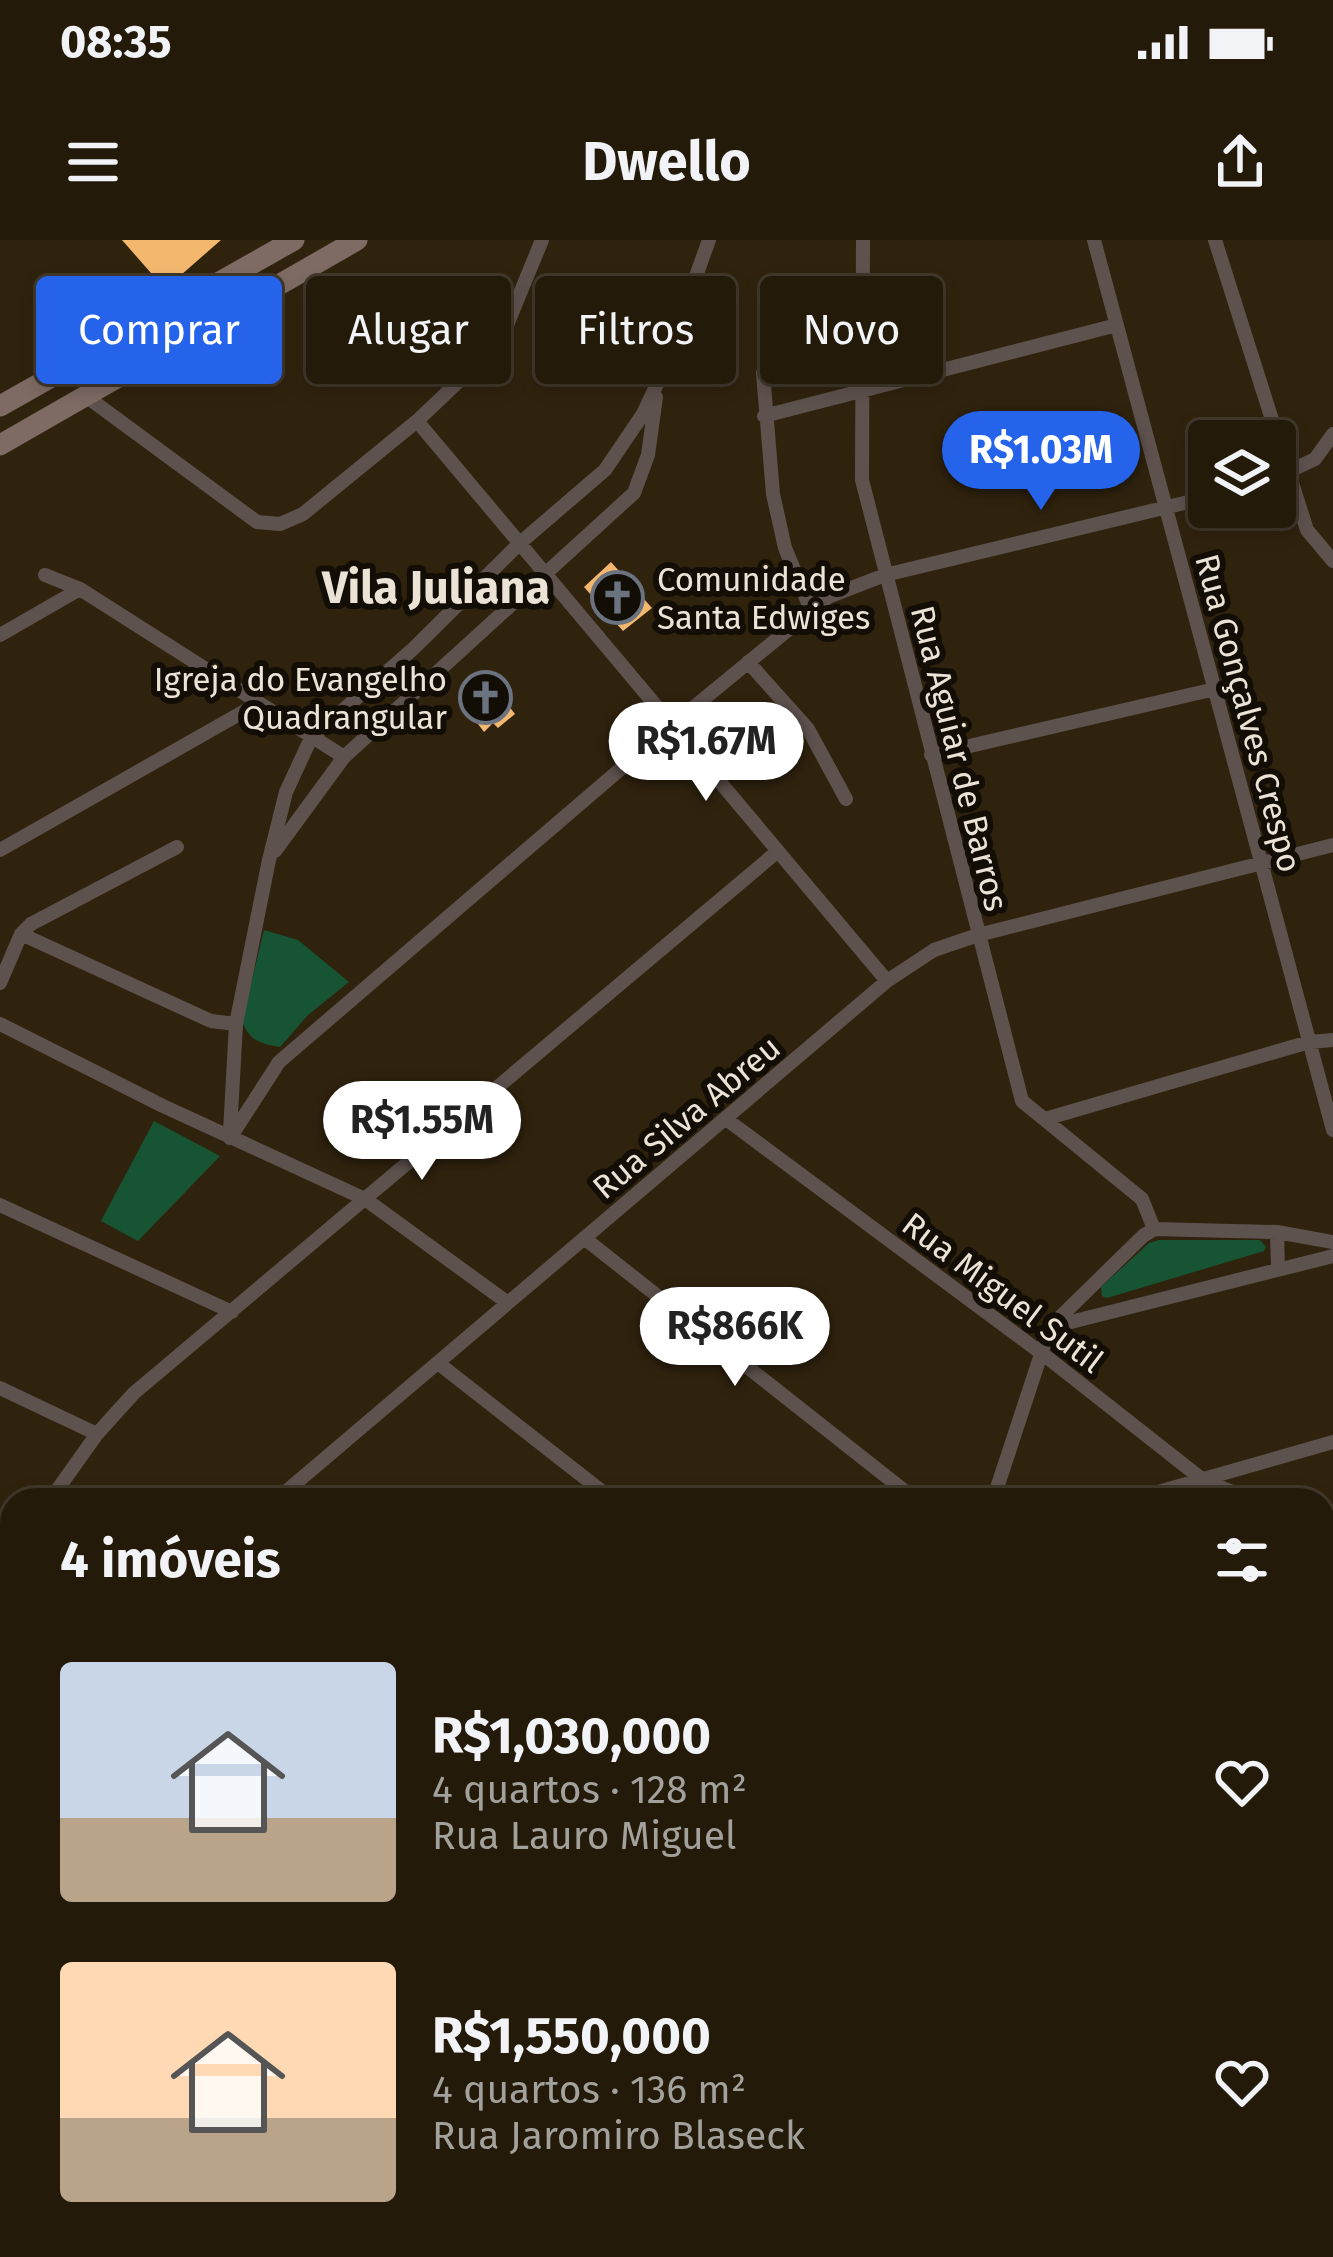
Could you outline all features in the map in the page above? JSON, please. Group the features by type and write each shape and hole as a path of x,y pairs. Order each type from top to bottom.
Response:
{"main road":[{"path":"0,406 294,240"},
{"path":"0,445 358,240"}],"street":[{"path":"83,394 256,522 280,524 303,514 417,421 500,341 542,240"},
{"path":"696,276 709,240"},
{"name":"Rua Aguiar de Barros","path":"863,240 862,480 1022,1100 1142,1199 1154,1229"},
{"name":"Rua Gonçalves Crespo","path":"1094,240 1333,1130"},
{"path":"1215,240 1265,420"},
{"path":"764,416 1117,325"},
{"path":"230,1138 236,1024 286,792 310,738 605,470 657,384"},
{"path":"269,860 344,757 634,493 648,455 658,384"},
{"path":"763,384 773,494 785,548 811,610"},
{"path":"417,421 887,981"},
{"path":"1296,468 1315,459 1333,434"},
{"path":"230,1138 279,1061 828,597 885,575 1188,503"},
{"path":"1296,508 1306,530 1333,561"},
{"path":"45,574 80,589 344,757"},
{"path":"0,635 80,589"},
{"path":"748,662 808,729 846,799"},
{"path":"931,755 1215,688"},
{"path":"0,850 257,704"},
{"name":"Rua Silva Abreu","path":"294,1488 887,981 934,950 1333,845"},
{"path":"0,983 21,934 31,924 177,847"},
{"path":"59,1488 134,1393 778,851"},
{"path":"21,934 211,1021 236,1024"},
{"path":"0,1024 365,1199 508,1303"},
{"path":"1045,1119 1310,1042 1333,1040"},
{"name":"Rua Miguel Sutil","path":"726,1119 1203,1480 1223,1488"},
{"path":"0,1205 232,1312"},
{"path":"997,1488 1050,1327 1154,1229 1277,1232 1333,1242"},
{"path":"1277,1232 1278,1270"},
{"path":"584,1238 901,1488"},
{"path":"1050,1327 1333,1256"},
{"path":"1088,1291 1083,1306 1100,1314"},
{"path":"438,1363 598,1488"},
{"path":"0,1388 97,1434"},
{"path":"1177,1488 1333,1442"}],"green space":[{"path":"264,930 298,940 349,982 308,1015 280,1047 256,1040 242,1021"},
{"path":"154,1121 220,1156 138,1241 101,1221"},
{"path":"1260,1240 1266,1247 1102,1296 1101,1287 1149,1243"}],"building":[{"path":"122,240 221,240 180,276 154,276"},
{"name":"Comunidade Santa Edwiges","path":"611,562 652,608 623,631 584,587"},
{"name":"Igreja do Evangelho Quadrangular","path":"482,672 515,714 484,732 463,704 473,693 466,684"}],"place":[{"name":"Comunidade Santa Edwiges","path":"618,598"},
{"name":"Igreja do Evangelho Quadrangular","path":"486,698"}],"district":[{"name":"Vila Juliana","path":"436,587"}]}
